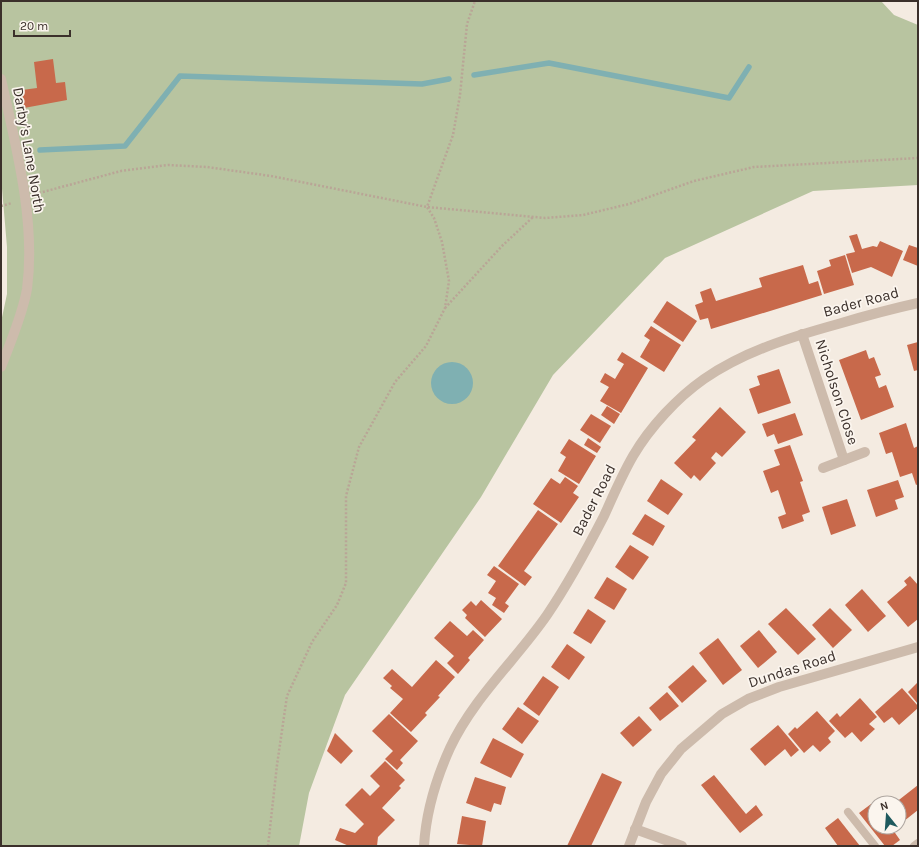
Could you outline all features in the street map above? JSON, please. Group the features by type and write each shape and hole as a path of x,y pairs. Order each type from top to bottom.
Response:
{"street":[{"name":"Darby's Lane North","path":"1,79 25,197 29,261 27,290 1,367"},
{"name":"Bader Road","path":"424,846 425,828 434,788 450,748 472,708 547,615 602,518 633,455 654,427 678,401 703,379 734,360 802,334 918,303"},
{"name":"Nicholson Close","path":"802,334 844,460"},
{"name":"Nicholson Close","path":"823,468 865,452"},
{"name":"Dundas Road","path":"629,846 646,802 661,774 681,749 722,714 748,699 779,687 918,647"},
{"path":"635,829 682,846"}],"lane":[{"path":"848,812 874,846"},
{"path":"914,846 918,843"}],"path":[{"path":"427,207 452,134 460,95 467,24 475,1"},
{"path":"25,197 121,171 168,165 207,167 272,176 427,207 545,218 583,215 629,204 694,181 754,167 918,158"},
{"path":"427,207 434,218 442,242 449,281 445,308"},
{"path":"268,846 277,765 287,696 312,642 337,604 346,583 346,496 359,447 395,382 426,346 445,308 502,246 533,217"}],"green space":[{"path":"1,1 881,1 894,15 918,25 918,185 813,191 665,258 553,375 481,497 345,695 309,793 299,846 1,846 1,322 7,294 7,247 1,177"}],"water":[{"path":"448,362 456,362 464,365 470,371 473,383 470,395 464,401 456,404 448,404 440,401 434,395 431,387 431,379 434,371 440,365"}],"building":[{"path":"53,59 56,83 65,82 67,100 24,108 22,90 37,88 34,62"},
{"path":"857,234 862,249 873,246 877,247 880,241 903,251 892,277 871,267 852,273 846,254 855,252 849,236"},
{"path":"909,245 918,248 918,266 903,260"},
{"path":"845,255 854,285 824,294 817,271 831,266 829,260"},
{"path":"803,265 809,284 818,281 822,295 711,329 708,318 700,320 695,305 703,302 700,292 711,288 716,301 762,287 759,278"},
{"path":"667,301 697,321 683,342 653,322"},
{"path":"651,326 681,345 664,372 640,357 650,340 644,336"},
{"path":"918,342 918,370 914,371 907,345"},
{"path":"866,350 869,359 874,357 881,375 875,377 879,388 886,385 894,407 861,420 839,360"},
{"path":"622,352 648,368 621,413 600,401 609,387 600,382 605,373 615,379 624,364 617,360"},
{"path":"779,369 791,403 758,414 749,389 760,385 757,376"},
{"path":"607,406 620,414 614,424 601,415"},
{"path":"720,407 746,432 722,457 716,452 711,458 716,463 700,481 694,475 691,479 674,463 696,440 692,437"},
{"path":"795,413 803,435 778,444 774,434 767,437 762,424"},
{"path":"591,414 611,426 600,443 580,430"},
{"path":"906,423 914,448 918,446 918,484 916,485 912,473 900,477 892,452 886,454 879,433"},
{"path":"588,438 601,447 597,453 584,445"},
{"path":"569,439 596,456 579,484 558,471 566,457 560,453"},
{"path":"790,445 803,481 800,482 810,512 802,515 804,521 782,529 778,517 786,514 778,490 771,493 763,471 780,465 774,450"},
{"path":"565,477 578,486 573,493 579,497 561,523 533,504 551,478 560,484"},
{"path":"661,479 683,494 668,515 647,501"},
{"path":"898,480 904,497 895,500 898,509 876,517 867,490"},
{"path":"847,499 856,526 831,535 822,507"},
{"path":"538,510 558,524 524,571 532,577 525,586 498,566"},
{"path":"645,514 665,526 653,546 632,534"},
{"path":"630,545 649,557 633,580 615,567"},
{"path":"494,566 519,584 505,603 509,606 504,613 492,605 496,598 488,593 496,581 487,575"},
{"path":"910,576 918,585 918,619 908,627 887,602 907,585 904,581"},
{"path":"607,577 627,589 614,610 594,598"},
{"path":"862,589 886,616 868,632 845,605"},
{"path":"481,600 502,619 485,637 465,618 467,615 462,610 471,601 476,606"},
{"path":"786,608 816,639 798,655 768,624"},
{"path":"830,608 852,630 833,648 812,625"},
{"path":"588,609 606,621 591,644 573,633"},
{"path":"450,621 467,636 473,630 484,640 468,658 470,660 458,674 447,663 454,656 434,638"},
{"path":"759,630 777,652 758,668 740,646"},
{"path":"718,638 742,670 723,685 699,653"},
{"path":"567,644 585,657 569,680 551,667"},
{"path":"436,660 455,677 438,696 440,697 425,713 427,715 411,732 390,713 403,699 390,688 392,686 383,678 392,669 412,687"},
{"path":"693,665 707,681 682,703 668,687"},
{"path":"543,676 559,687 539,716 523,704"},
{"path":"917,683 918,684 918,704 908,692"},
{"path":"902,688 918,706 918,708 899,725 892,717 884,723 875,712"},
{"path":"667,692 679,706 660,721 649,708"},
{"path":"860,698 877,717 869,724 875,729 861,742 852,732 845,738 829,721 837,713 840,717"},
{"path":"518,707 539,721 522,744 502,729"},
{"path":"817,711 835,731 828,738 831,742 820,752 813,745 804,753 788,734 795,727 797,729"},
{"path":"389,714 418,741 400,760 403,763 397,770 385,759 393,751 372,731"},
{"path":"639,716 652,730 633,747 620,733"},
{"path":"778,725 799,750 791,757 785,749 765,766 750,749"},
{"path":"335,733 353,751 341,764 327,751"},
{"path":"493,738 524,754 511,778 480,763"},
{"path":"385,761 405,780 399,786 401,788 382,808 395,820 378,837 377,846 349,846 335,840 340,828 355,833 364,824 345,805 362,788 370,796 380,786 370,776"},
{"path":"602,773 622,782 591,846 567,846"},
{"path":"714,775 746,814 756,805 763,815 740,833 701,785"},
{"path":"475,777 506,787 501,805 494,803 491,812 466,803"},
{"path":"918,785 918,810 907,819 907,795 905,795"},
{"path":"867,807 867,823 859,813"},
{"path":"462,816 486,821 482,846 457,844"},
{"path":"838,818 860,846 838,846 825,828"},
{"path":"876,835 896,835 900,840 892,846 885,846"}],"waterway":[{"path":"474,75 549,63 729,98 749,67"},
{"path":"40,150 125,146 180,76 422,84 449,79"}]}
